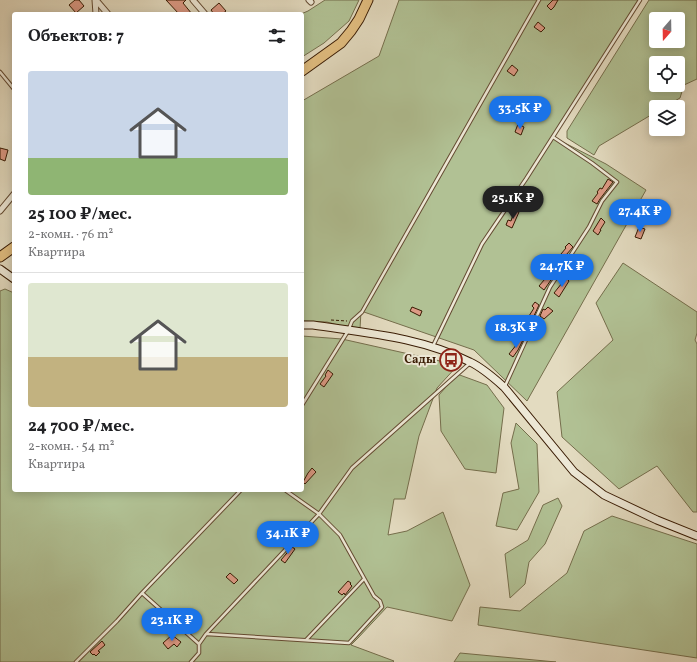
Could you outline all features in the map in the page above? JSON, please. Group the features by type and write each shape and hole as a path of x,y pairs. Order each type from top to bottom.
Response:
{"highway":[{"path":"304,70 341,43 359,19 368,0"},
{"path":"0,257 12,248"}],"street":[{"path":"95,0 96,12"},
{"path":"95,0 106,12"},
{"path":"193,0 203,12"},
{"path":"0,209 12,196"},
{"path":"0,269 12,278"},
{"path":"304,325 313,325 407,339 453,354 470,362 492,376 504,387 574,472 604,495 657,520 697,536"}],"lane":[{"path":"304,402 352,321 362,312 539,0"},
{"path":"433,347 482,244 553,137 640,0"},
{"path":"0,72 12,87"},
{"path":"504,387 550,287 589,227 602,201 617,182 553,137"},
{"path":"191,662 199,653 199,644 206,634 319,514 352,468 470,362"},
{"path":"76,662 117,621 239,492"},
{"path":"206,634 349,643 382,608 380,601 374,596 340,535 319,514 288,492"},
{"path":"305,640 364,579"},
{"path":"142,593 199,644"}],"green space":[{"path":"325,0 359,0 349,21 324,43 304,56 304,13"},
{"path":"399,0 639,0 553,137 606,164 646,190 527,401 474,350 361,311 360,329 327,322 304,321 304,100 379,56"},
{"path":"649,0 697,0 697,79 685,85 685,56 649,56 649,92 682,92 680,98 676,100 649,100 649,116 599,146 594,155 567,138 567,131"},
{"path":"623,263 697,312 697,333 695,340 697,344 697,512 693,512 657,466 619,489 562,437 557,392 613,340 596,303"},
{"path":"5,289 12,292 12,492 304,492 304,336 342,339 458,365 437,388 419,436 405,499 394,499 388,535 407,531 443,512 470,585 452,621 387,607 351,645 394,661 393,662 0,662 0,291"},
{"path":"457,374 487,385 504,408 496,473 465,469 441,431 439,395"},
{"path":"516,423 537,444 539,492 517,530 496,526 503,493 519,489 511,443"},
{"path":"558,498 562,506 545,544 529,562 525,584 510,598 505,554 528,540 543,505"},
{"path":"612,516 697,544 697,658 478,625 480,607 520,611 567,573 584,531"},
{"path":"460,653 556,662 454,662"}],"building":[{"path":"75,0 79,0 84,6 75,12 69,5"},
{"path":"166,0 186,0 183,3 190,12 177,12"},
{"path":"553,0 558,0 551,10 547,6"},
{"path":"219,3 226,11 212,12 211,10"},
{"path":"538,22 545,28 541,32 534,27"},
{"path":"512,65 518,70 514,76 507,71"},
{"path":"518,124 524,127 521,135 515,132"},
{"path":"0,148 8,150 5,161 0,159"},
{"path":"608,179 613,182 597,204 592,201 598,193 597,192 600,188 602,189"},
{"path":"514,211 519,212 512,228 506,225 508,220 511,221"},
{"path":"601,218 605,222 598,235 593,231"},
{"path":"639,227 645,229 641,239 635,237"},
{"path":"569,243 573,247 556,270 551,266"},
{"path":"550,273 553,277 544,290 539,286"},
{"path":"566,278 569,281 559,297 554,293"},
{"path":"535,302 539,305 533,318 529,316 534,308 532,306"},
{"path":"412,307 422,311 420,316 410,311"},
{"path":"548,307 553,311 544,319 540,316 543,309 545,310"},
{"path":"521,339 523,340 513,357 509,354"},
{"path":"328,370 333,374 324,387 320,384 326,376 325,375"},
{"path":"312,468 316,472 305,484 304,480"},
{"path":"292,547 295,549 285,563 281,560"},
{"path":"230,573 238,580 234,584 226,577"},
{"path":"348,581 352,586 345,595 344,593 342,595 338,592"},
{"path":"172,635 181,642 177,647 174,644 168,649 163,643"},
{"path":"102,641 105,645 98,651 100,652 96,656 94,654 93,655 90,652"}],"place":[{"name":"Сады","path":"451,360"}]}
